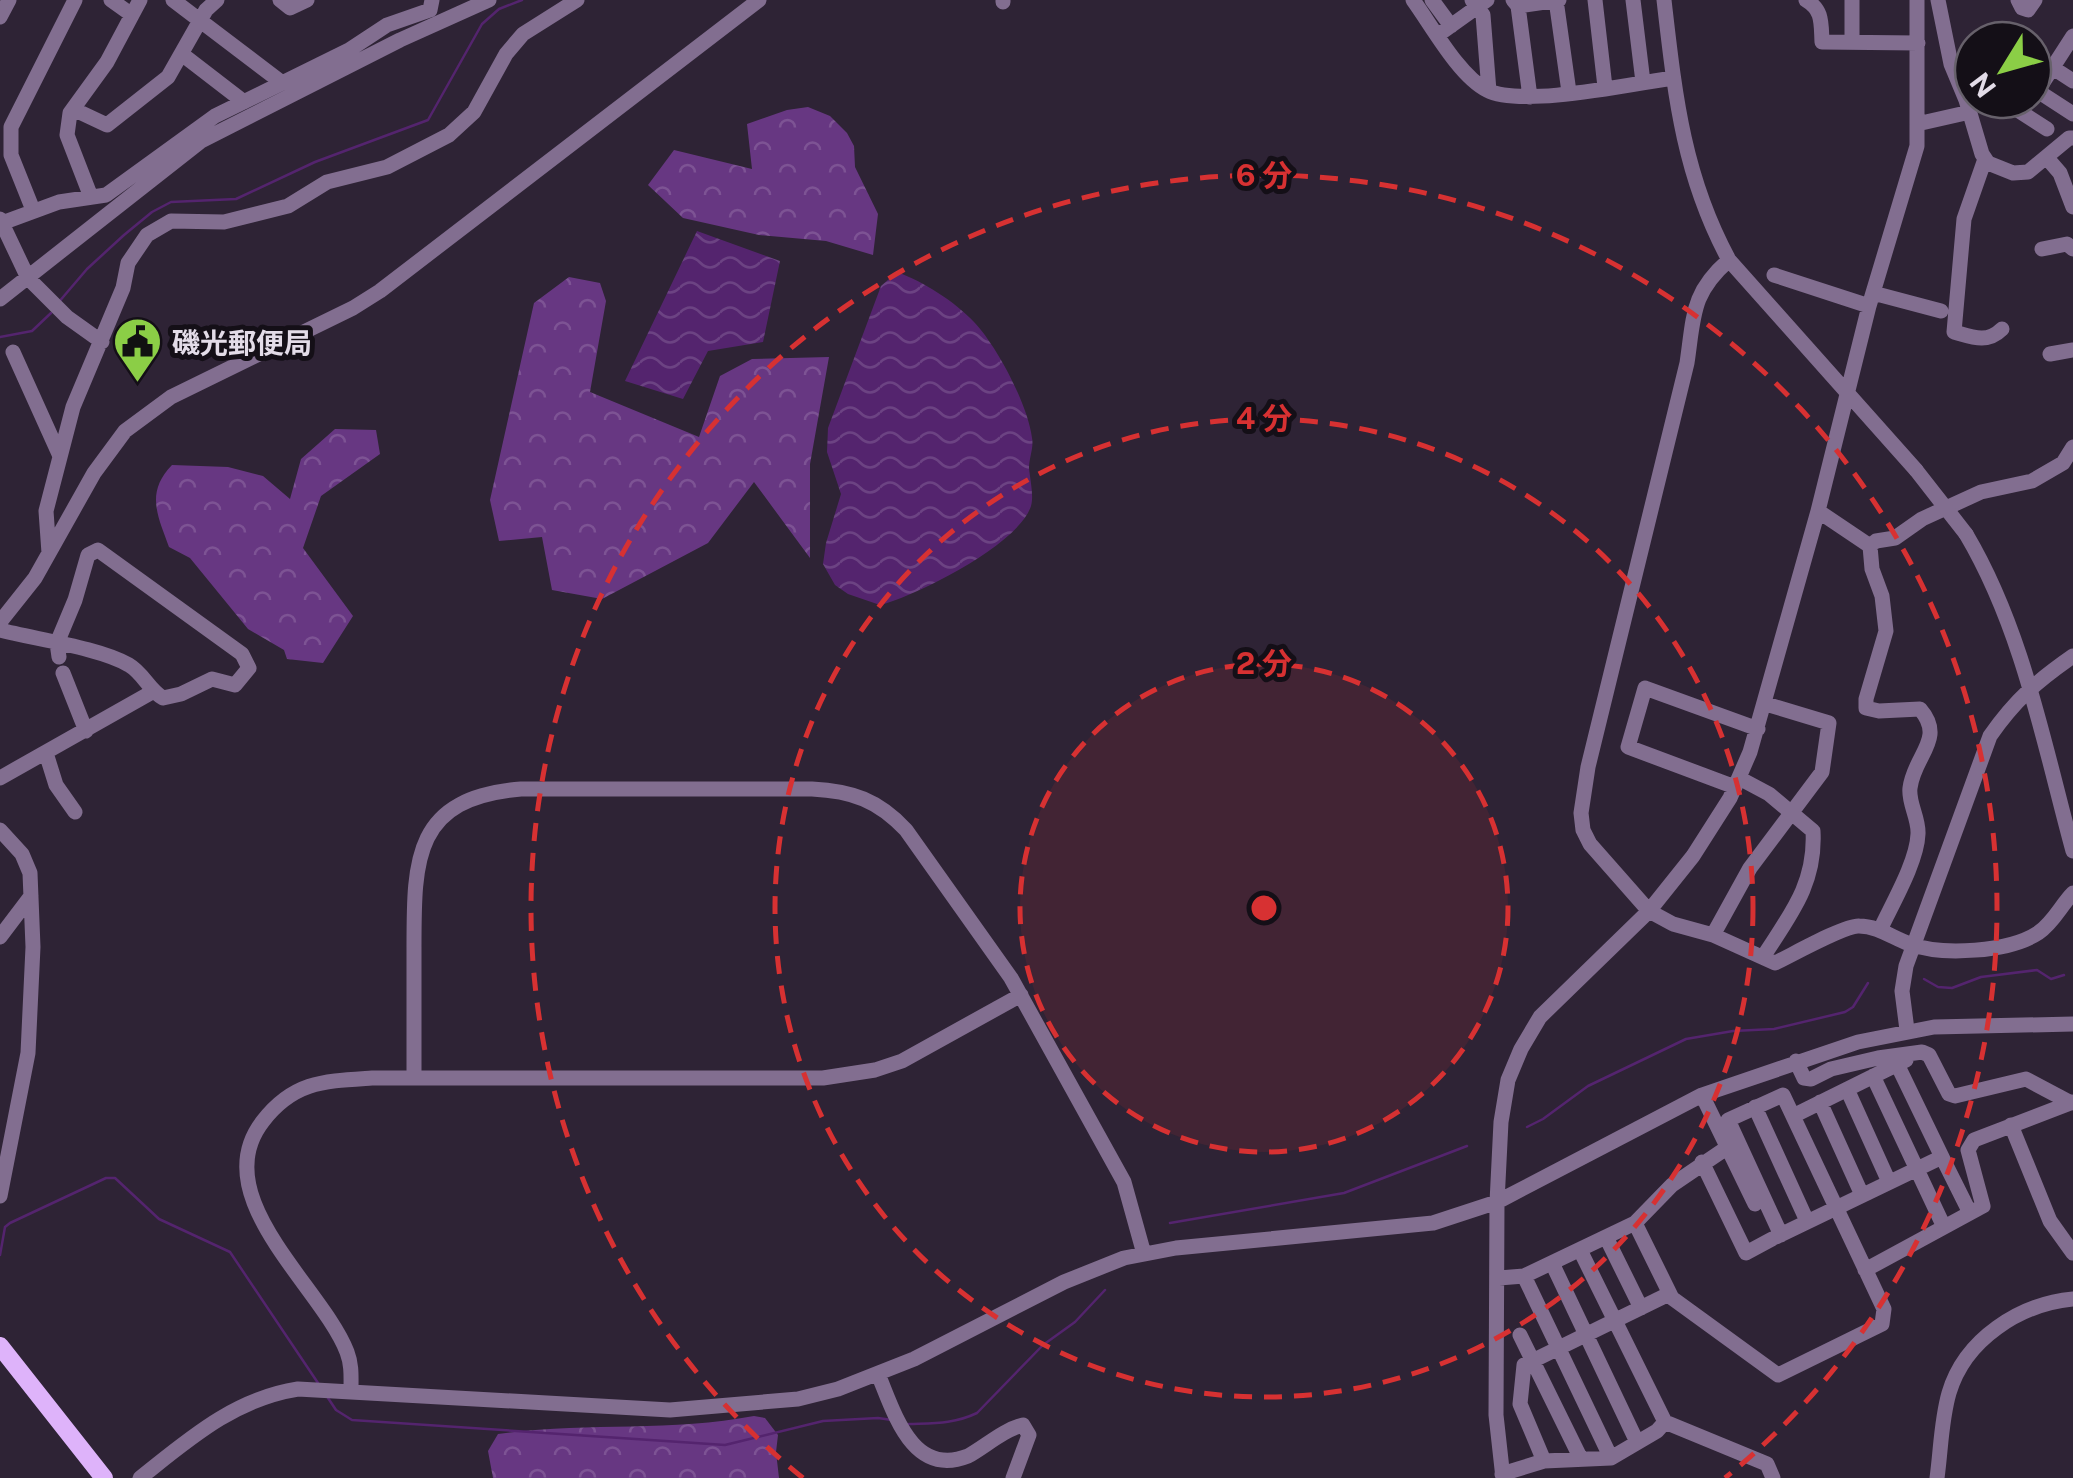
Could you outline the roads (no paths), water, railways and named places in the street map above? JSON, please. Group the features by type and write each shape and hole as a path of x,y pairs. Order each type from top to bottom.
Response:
{"main road":[{"path":"0,1346 104,1478"}],"street":[{"path":"0,17 9,0"},
{"path":"33,210 11,156 10,127 75,0"},
{"path":"90,197 67,136 73,108 107,62 136,8 112,0"},
{"path":"174,0 282,82"},
{"path":"73,108 107,125 162,83 206,10 217,0"},
{"path":"280,0 290,8 307,0"},
{"path":"102,342 63,313 28,278 1,221 106,195 215,116 349,50 387,26 430,10 432,0"},
{"path":"0,299 218,131 489,0"},
{"path":"48,552 44,522 73,407 123,288 128,263 147,235 171,221 224,222 288,206 327,182 387,167 449,135 474,112 506,54 523,34 577,0"},
{"path":"0,622 35,578 115,441 138,420 172,396 353,308 380,291 759,0"},
{"path":"1414,0 1445,30"},
{"path":"1432,0 1465,72 1489,91 1504,96 1530,97 1672,78"},
{"path":"1595,0 1605,87"},
{"path":"1634,0 1643,82"},
{"path":"1664,0 1672,78 1695,188 1708,221 1729,260 1916,470 1966,534 2004,612 2030,688 2073,851"},
{"path":"1806,0 1817,6 1821,15 1822,42 1918,43"},
{"path":"1852,0 1852,42"},
{"path":"1665,1422 1658,1431 1611,1458 1544,1460 1503,1476 1496,1415 1497,1202 1508,1080 1540,1018 1648,910 1693,856 1737,783 1758,728 1871,299 1912,165 1917,124 1918,0"},
{"path":"1938,0 1953,69"},
{"path":"2018,0 2028,10 2035,0"},
{"path":"1530,97 1516,3 1551,1 1569,92"},
{"path":"1445,30 1479,2 1489,91"},
{"path":"2071,43 2053,68 2073,81"},
{"path":"182,54 244,102"},
{"path":"1917,124 1953,116"},
{"path":"1973,120 1985,159 1964,219 1954,332 1980,340 1994,337 2002,329"},
{"path":"2043,120 2047,129"},
{"path":"1985,159 2013,173 2028,172 2072,135"},
{"path":"2047,158 2068,183 2073,206"},
{"path":"2042,249 2061,244 2072,252"},
{"path":"1729,260 1702,287 1694,312 1688,364 1618,637 1580,813 1590,844 1648,910 1673,924 1714,935 1775,963 1856,925 1880,930 1913,946 1967,950 2008,946 2049,924 2073,892"},
{"path":"1774,275 1871,299 1941,310"},
{"path":"2050,354 2073,350"},
{"path":"13,352 59,454"},
{"path":"1880,930 1908,871 1918,834 1909,793 1913,771 1932,737 1930,720 1920,709 1866,708 1886,631 1870,546 1876,540 1895,538 1922,519 1981,492 2032,482 2062,462 2073,447"},
{"path":"1818,511 1870,546"},
{"path":"0,630 60,658 133,667 154,691 168,698 212,678 235,686 248,662 102,552 93,550 88,555 60,658 86,731"},
{"path":"1907,1030 1902,991 1913,946 1990,736 2013,703 2073,656"},
{"path":"1758,728 1645,688 1628,747 1769,794 1813,832 1814,858 1801,898 1763,957"},
{"path":"0,778 154,691"},
{"path":"1714,935 1750,868 1822,772 1829,723 1766,704"},
{"path":"46,753 56,786 76,812"},
{"path":"414,1078 414,881 424,842 455,806 493,791 812,789 857,794 890,813 906,830 1021,995 1124,1182 1144,1254"},
{"path":"0,830 22,854 30,873 31,896 30,1031 5,1150 0,1196"},
{"path":"0,938 8,914 31,896"},
{"path":"351,1390 352,1371 343,1344 257,1212 248,1182 250,1146 256,1130 284,1098 318,1082 414,1078 850,1075 902,1062 1021,995"},
{"path":"140,1478 247,1402 298,1389 670,1410 798,1400 878,1374 1064,1282 1124,1258 1176,1248 1433,1223 1497,1202 1702,1095 1796,1061 1907,1030 1972,1024 2073,1024"},
{"path":"1796,1061 1804,1078 1811,1079 1831,1069 1922,1052 1929,1055 1949,1094 1955,1096 2026,1078 2072,1102"},
{"path":"1793,1116 1922,1052"},
{"path":"1897,1064 1970,1213"},
{"path":"1873,1076 1944,1227"},
{"path":"1848,1089 1888,1182"},
{"path":"1635,1222 1669,1294 1778,1375 1882,1324 1884,1308 1783,1094 1728,1120 1777,1237"},
{"path":"1702,1095 1777,1237"},
{"path":"1820,1102 1862,1194"},
{"path":"1865,1270 1983,1206 1968,1150 1974,1140 2072,1102"},
{"path":"1755,1108 1808,1221"},
{"path":"2011,1125 2050,1222 2073,1253"},
{"path":"1499,1278 1524,1276 1635,1222 1672,1185 1728,1146"},
{"path":"1702,1162 1746,1252 1942,1158"},
{"path":"1606,1237 1640,1308"},
{"path":"1580,1250 1665,1422 1767,1464 1773,1478"},
{"path":"1552,1263 1637,1442"},
{"path":"1524,1276 1611,1458"},
{"path":"1544,1460 1520,1404 1524,1366 1669,1294"},
{"path":"1937,1478 1950,1389 1979,1342 2020,1313 2043,1303 2073,1300"},
{"path":"1520,1335 1580,1459"},
{"path":"878,1374 904,1438 921,1455 934,1461 948,1464 964,1458 1023,1425 1029,1435 1013,1478"}],"water":[{"path":"697,231 780,261 763,342 708,351 683,399 625,381"},
{"path":"897,272 957,307 983,333 1001,361 1029,425 1032,497 1023,521 988,551 918,591 880,605 835,585 823,564 841,494 827,452 828,428 881,286"}],"waterway":[{"path":"58,303 124,235 171,202 236,199 315,162 428,120 482,24 499,9 522,0"},
{"path":"0,337 32,331 51,313"},
{"path":"1924,979 1938,987 1952,988 1981,977 2037,970 2051,979 2064,975"},
{"path":"1527,1127 1588,1086 1686,1039 1774,1029 1845,1012 1853,1007 1868,983"},
{"path":"1170,1223 1344,1193 1467,1146"},
{"path":"0,1255 5,1227 10,1223 106,1178 115,1178 159,1219 230,1252 318,1383"},
{"path":"909,1424 952,1421 977,1413 1043,1345 1075,1322 1105,1290"},
{"path":"328,1398 336,1410 352,1420 725,1445 823,1421 892,1420"}],"place":[{"name":"磯光郵便局","path":"137,384"}]}
